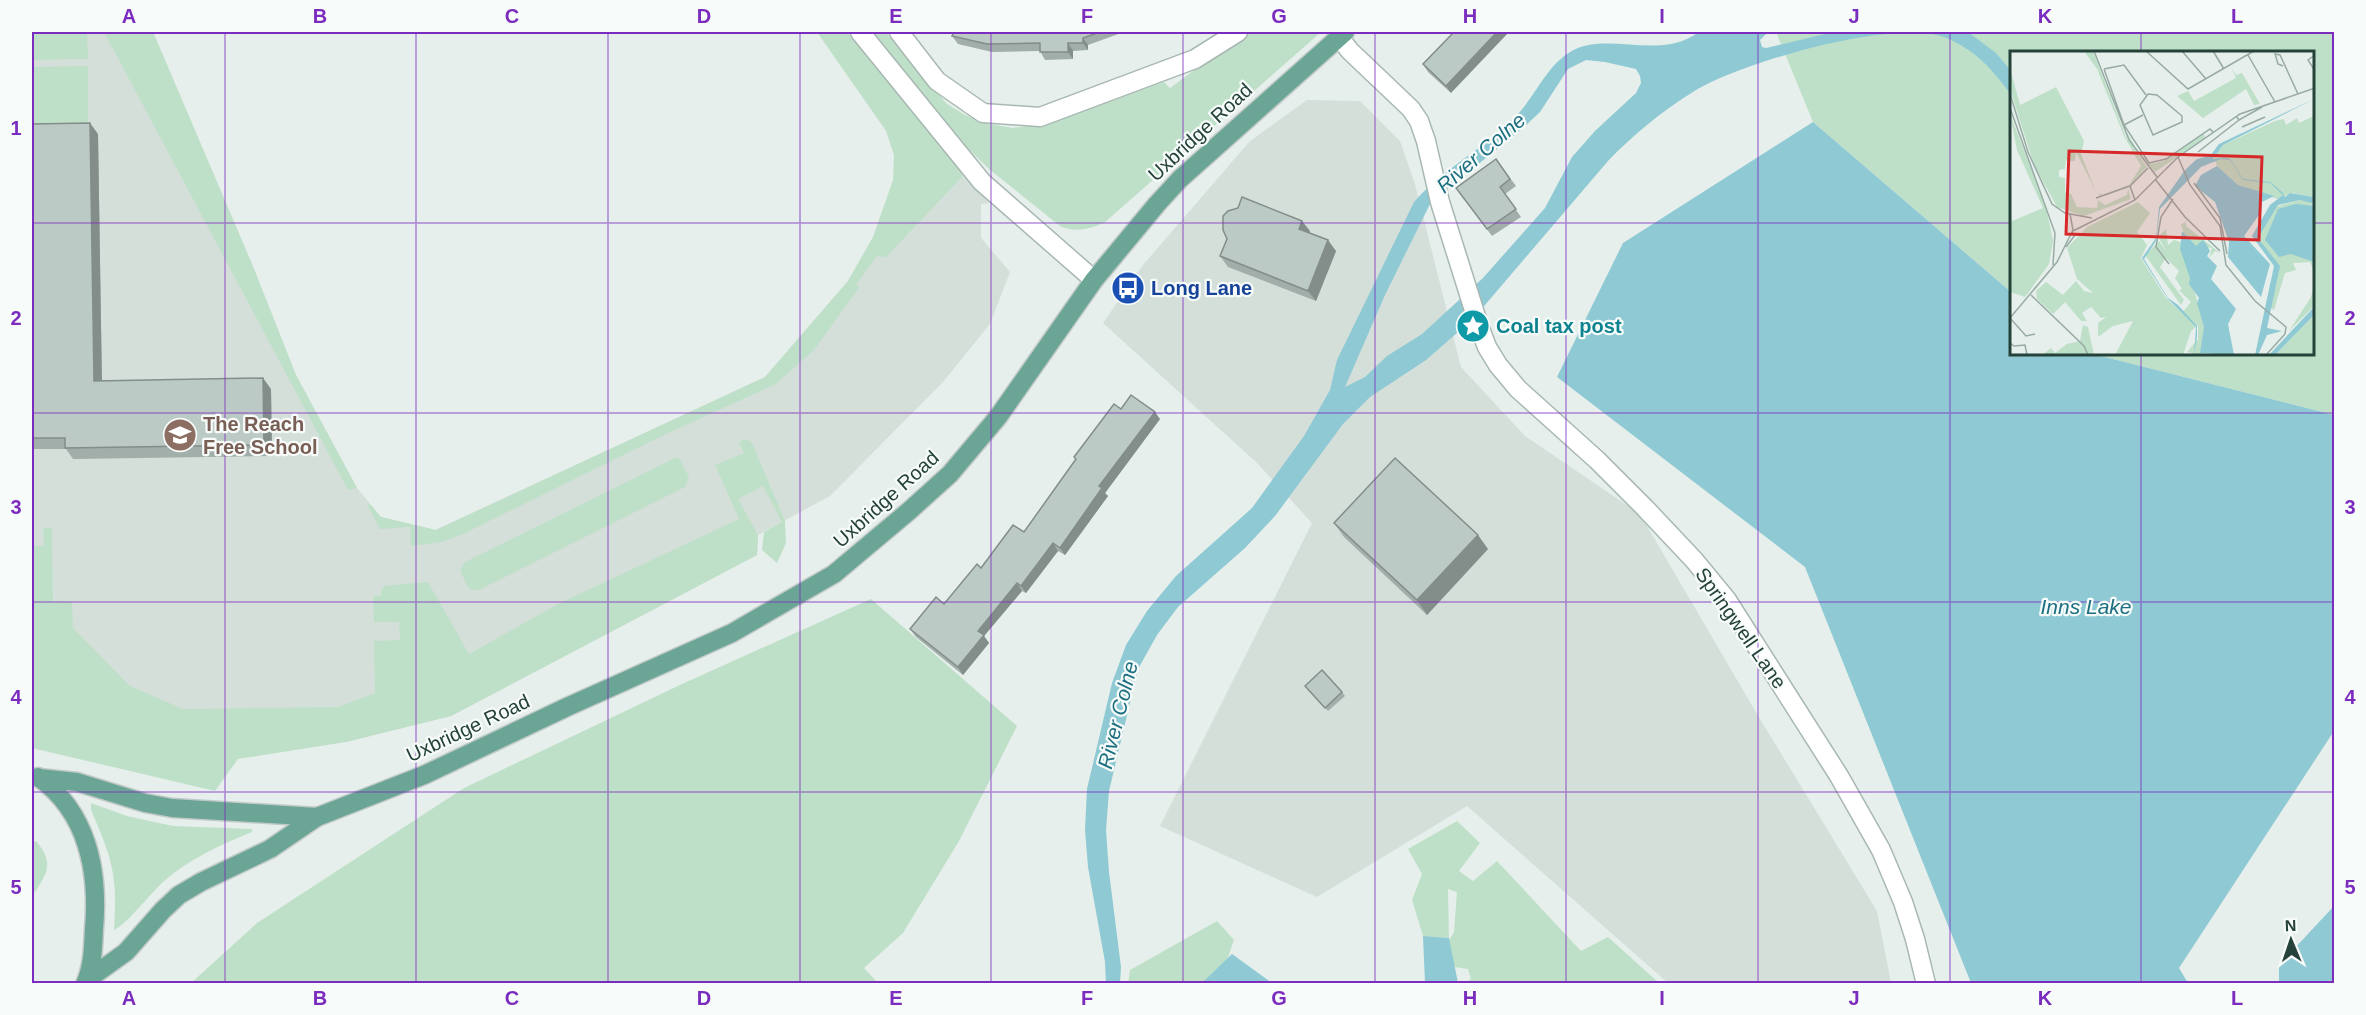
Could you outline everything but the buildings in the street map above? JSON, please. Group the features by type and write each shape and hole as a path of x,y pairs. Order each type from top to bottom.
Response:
{"main road":[{"name":"Uxbridge Road","path":"86,982 126,952 179,895 270,849 317,817 424,775 567,707 732,633 834,574 951,474 998,417 1094,280 1156,204 1180,179 1342,34"},
{"name":"Uxbridge Road","path":"35,776 77,782 146,803 172,808 317,817"},
{"path":"35,776 57,794 68,808 86,840 90,856 96,900 92,962 86,982"}],"street":[{"path":"860,32 982,182 1094,280"},
{"path":"899,32 937,81 983,113 1040,117 1195,59 1238,32"},
{"name":"Springwell Lane","path":"1342,34 1350,51 1411,109 1419,121 1440,202 1466,286 1487,347 1498,365 1518,389 1597,460 1645,508 1694,560 1727,600 1839,776 1881,850 1903,902 1926,984"}],"shaded area":[{"name":"The Reach Free School","path":"32,32 153,32 252,264 296,375 357,488 381,517 435,530 765,377 848,281 873,237 952,164 989,203 981,204 981,238 1010,272 990,324 943,382 830,496 758,535 757,555 451,716 346,742 32,718"},
{"path":"1307,100 1360,101 1400,141 1415,184 1461,367 1525,436 1640,514 1757,714 1877,911 1891,983 1668,983 1467,806 1317,897 1160,826 1312,523 1257,463 1103,323 1143,265 1250,141"}],"green space":[{"path":"32,32 87,32 88,59 32,60"},
{"path":"104,32 153,32 252,264 296,375 357,488 348,490"},
{"path":"817,32 846,32 859,42 961,167 962,177 886,257 877,256 856,285 859,288 814,350 776,384 666,434 461,535 441,542 411,546 410,527 380,529 367,504 371,505 381,517 436,530 765,377 848,281 873,237 893,180 894,155 886,131"},
{"path":"868,32 886,32 947,104 965,115 989,124 1013,128 1051,123 1164,82 1170,88 1246,32 1321,32 1104,223 1077,230 1060,226 989,169 946,127"},
{"path":"1776,32 2334,32 2334,415 2101,356 2315,356 2315,51 2010,51 2010,291 1813,122"},
{"path":"88,66 88,123 32,124 32,67"},
{"path":"744,439 753,445 785,521 786,543 777,563 762,550 764,532 782,522 763,486 738,499 758,535 757,555 451,716 346,742 238,759 215,791 32,748 32,546 44,546 43,528 52,528 53,601 72,602 73,628 130,686 183,709 339,707 375,693 374,641 400,640 399,622 374,622 373,596 381,596 384,586 428,582 469,654 558,604 739,519 715,465 744,453 739,442"},
{"path":"679,458 689,477 685,487 479,590 472,590 467,586 460,570 465,562"},
{"path":"871,599 1017,726 959,841 903,933 864,968 878,983 191,983 257,923 464,788 682,684"},
{"path":"91,803 127,816 173,826 252,829 252,832 217,847 183,866 163,882 132,915 114,930 115,895 112,868 91,810"},
{"path":"1457,821 1480,843 1459,871 1473,881 1497,861 1581,951 1608,937 1659,983 1465,983 1471,979 1468,969 1455,967 1442,952 1454,932 1457,892 1448,889 1449,938 1423,936 1412,900 1422,874 1408,849"},
{"path":"36,841 46,857 47,869 32,897 32,842"},
{"path":"1217,921 1234,940 1219,983 1128,984 1130,970"}],"water":[{"name":"River Colne","path":"1699,32 1768,32 1760,40 1762,47 1766,48 1833,32 1968,32 1996,53 2010,70 2010,93 1974,54 1944,37 1920,33 1854,38 1779,57 1744,68 1715,81 1670,107 1618,151 1473,319 1426,360 1370,397 1343,424 1275,516 1245,548 1178,607 1157,635 1138,669 1109,791 1106,830 1121,967 1120,983 1106,984 1105,962 1088,867 1085,830 1087,789 1112,683 1126,645 1147,611 1176,576 1252,508 1304,436 1330,390 1337,360 1414,202 1439,179 1506,126 1526,105 1546,75 1563,57 1584,46 1598,44 1671,44 1685,40","holes":["1586,60 1636,69 1641,83 1636,93 1595,131 1572,157 1545,208 1483,278 1422,334 1387,356 1365,377 1345,387 1385,295 1430,204 1452,183 1476,166 1540,112 1568,69"]},
{"name":"Inns Lake","path":"1813,122 2010,291 2010,356 2101,356 2334,415 2334,731 2179,968 2188,983 1971,983 1805,567 1557,377 1623,243"},
{"path":"2334,906 2334,983 2279,983 2279,965"},
{"path":"1423,936 1449,938 1458,983 1425,983"},
{"path":"1232,954 1272,983 1202,983"}],"place":[{"name":"Long Lane","path":"1128,288"},
{"name":"Coal tax post","path":"1473,326"},
{"name":"The Reach Free School","path":"180,435"}]}
